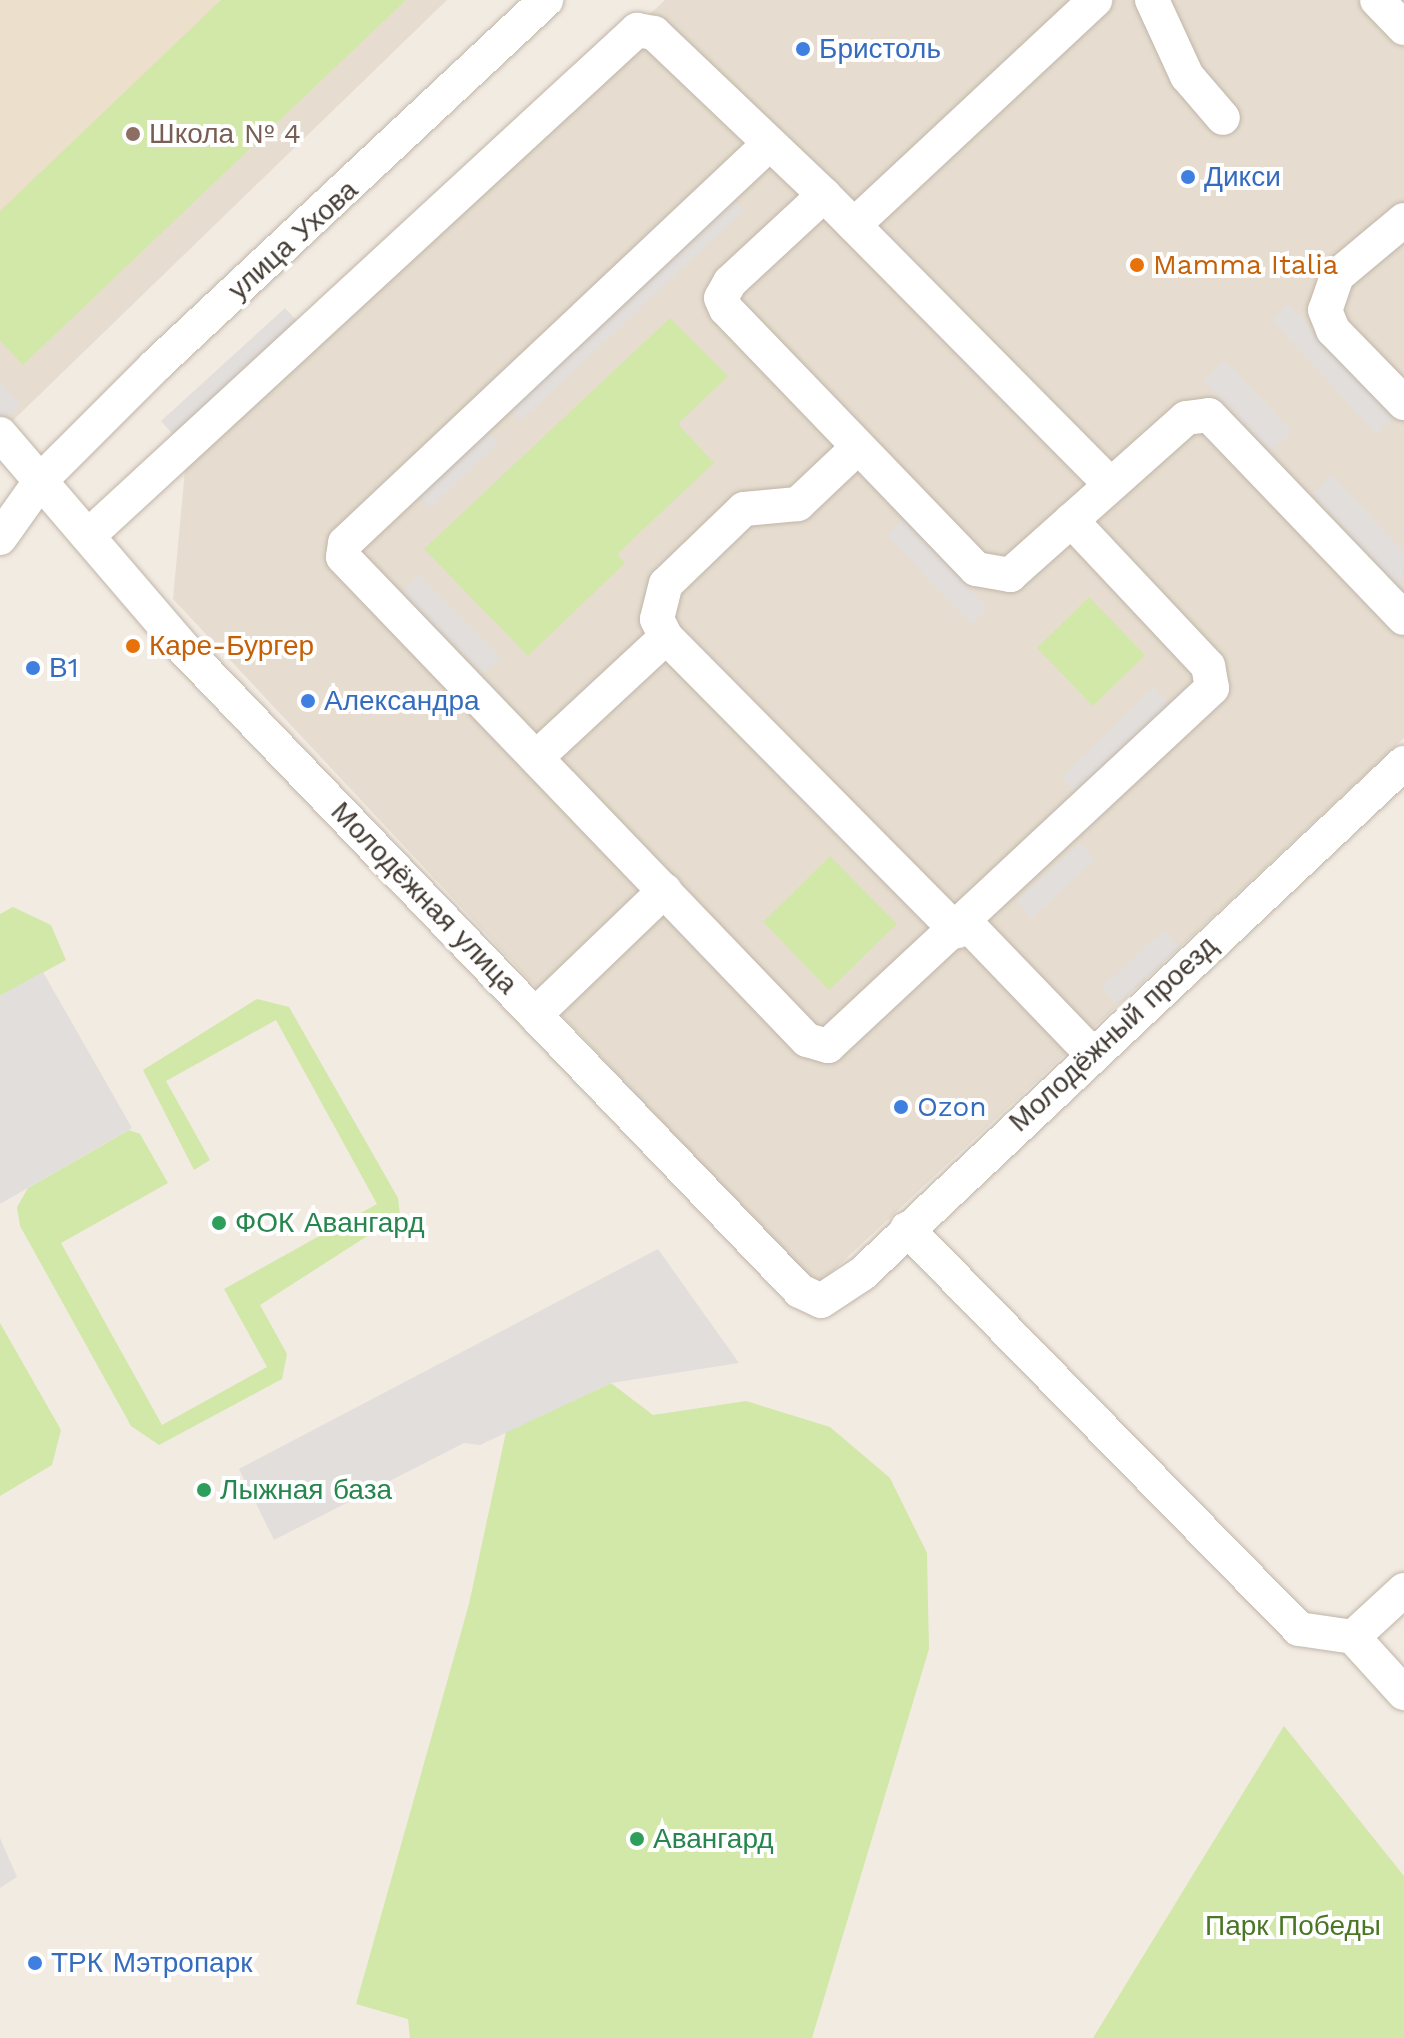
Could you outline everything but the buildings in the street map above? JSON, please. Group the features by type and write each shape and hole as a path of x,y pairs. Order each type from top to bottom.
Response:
{"street":[{"name":"улица Ухова","path":"0,538 41,480 546,0"},
{"path":"854,225 1095,0"},
{"path":"1152,0 1187,76 1223,118"},
{"path":"1377,0 1404,28"},
{"path":"88,536 628,34 654,33 824,195 1110,484"},
{"path":"769,144 342,547 343,557 818,1044 837,1043 1212,688 1208,666 1071,520"},
{"path":"824,195 721,298 856,449 986,576 1010,575 1186,418 1219,419 1404,618"},
{"path":"1404,220 1337,276 1325,310 1333,330 1404,403"},
{"name":"Молодёжная улица","path":"0,434 185,650 800,1291 821,1301"},
{"path":"856,449 798,504 744,509 666,584 657,619 666,637 1092,1054"},
{"name":"улица Ухова","path":"0,505 41,480"},
{"path":"537,757 666,637"},
{"name":"Молодёжный проезд","path":"821,1301 838,1295 1404,763"},
{"path":"535,1015 665,890"},
{"path":"907,1229 1299,1629 1353,1637 1404,1693"},
{"path":"1353,1637 1404,1590"}],"shaded area":[{"name":"Школа № 4","path":"0,0 447,0 0,433"},
{"name":"Школа № 4","path":"0,0 406,0 23,365 0,341"},
{"path":"665,0 1404,0 1404,738 822,1281 805,1275 173,599 187,448"},
{"path":"723,187 744,210 521,421 499,398"},
{"path":"1289,304 1393,418 1376,434 1272,320"},
{"path":"285,308 299,323 174,436 161,421"},
{"path":"1225,360 1292,431 1270,452 1203,380"},
{"path":"0,382 21,405 3,421 0,417"},
{"path":"487,431 499,443 430,508 418,496"},
{"path":"1332,475 1404,552 1401,589 1312,494"},
{"path":"903,519 988,608 971,624 887,535"},
{"path":"419,575 501,657 484,674 401,592"},
{"path":"1153,687 1169,704 1077,793 1062,777"},
{"path":"1079,843 1095,859 1032,918 1016,901"},
{"path":"1164,930 1179,947 1117,1004 1101,987"},
{"path":"43,972 132,1128 0,1204 0,996"},
{"path":"658,1249 739,1363 611,1383 480,1445 464,1443 274,1540 239,1469"},
{"path":"0,1838 17,1877 0,1888"}],"green space":[{"name":"Школа № 4","path":"221,0 406,0 23,365 0,341 0,211"},
{"path":"670,318 728,376 678,424 714,463 617,554 625,563 528,656 424,549"},
{"path":"1089,597 1145,655 1093,706 1037,648"},
{"path":"830,856 897,924 829,990 763,922"},
{"path":"13,907 51,925 66,960 0,996 0,914"},
{"path":"257,999 289,1007 398,1198 400,1215 260,1305 287,1354 282,1379 159,1445 131,1426 20,1226 17,1207 28,1188 129,1130 140,1134 168,1183 61,1243 162,1425 267,1367 224,1289 377,1204 276,1020 166,1081 210,1160 194,1170 143,1070"},
{"path":"0,1323 61,1430 52,1465 0,1496"},
{"name":"Авангард","path":"611,1383 653,1415 746,1401 830,1427 890,1478 927,1553 929,1649 812,2038 410,2038 408,2019 356,2004 469,1604 506,1432"},
{"name":"Парк Победы","path":"1284,1726 1404,1876 1404,2038 1093,2038"}],"place":[{"name":"Бристоль","path":"803,49"},
{"name":"Школа № 4","path":"133,134"},
{"name":"Дикси","path":"1188,177"},
{"name":"Mamma Italia","path":"1137,265"},
{"name":"Каре-Бургер","path":"133,646"},
{"name":"В1","path":"33,668"},
{"name":"Александра","path":"308,701"},
{"name":"Ozon","path":"901,1107"},
{"name":"ФОК Авангард","path":"219,1223"},
{"name":"Лыжная база","path":"204,1490"},
{"name":"Авангард","path":"637,1839"},
{"name":"ТРК Мэтропарк","path":"35,1963"}]}
